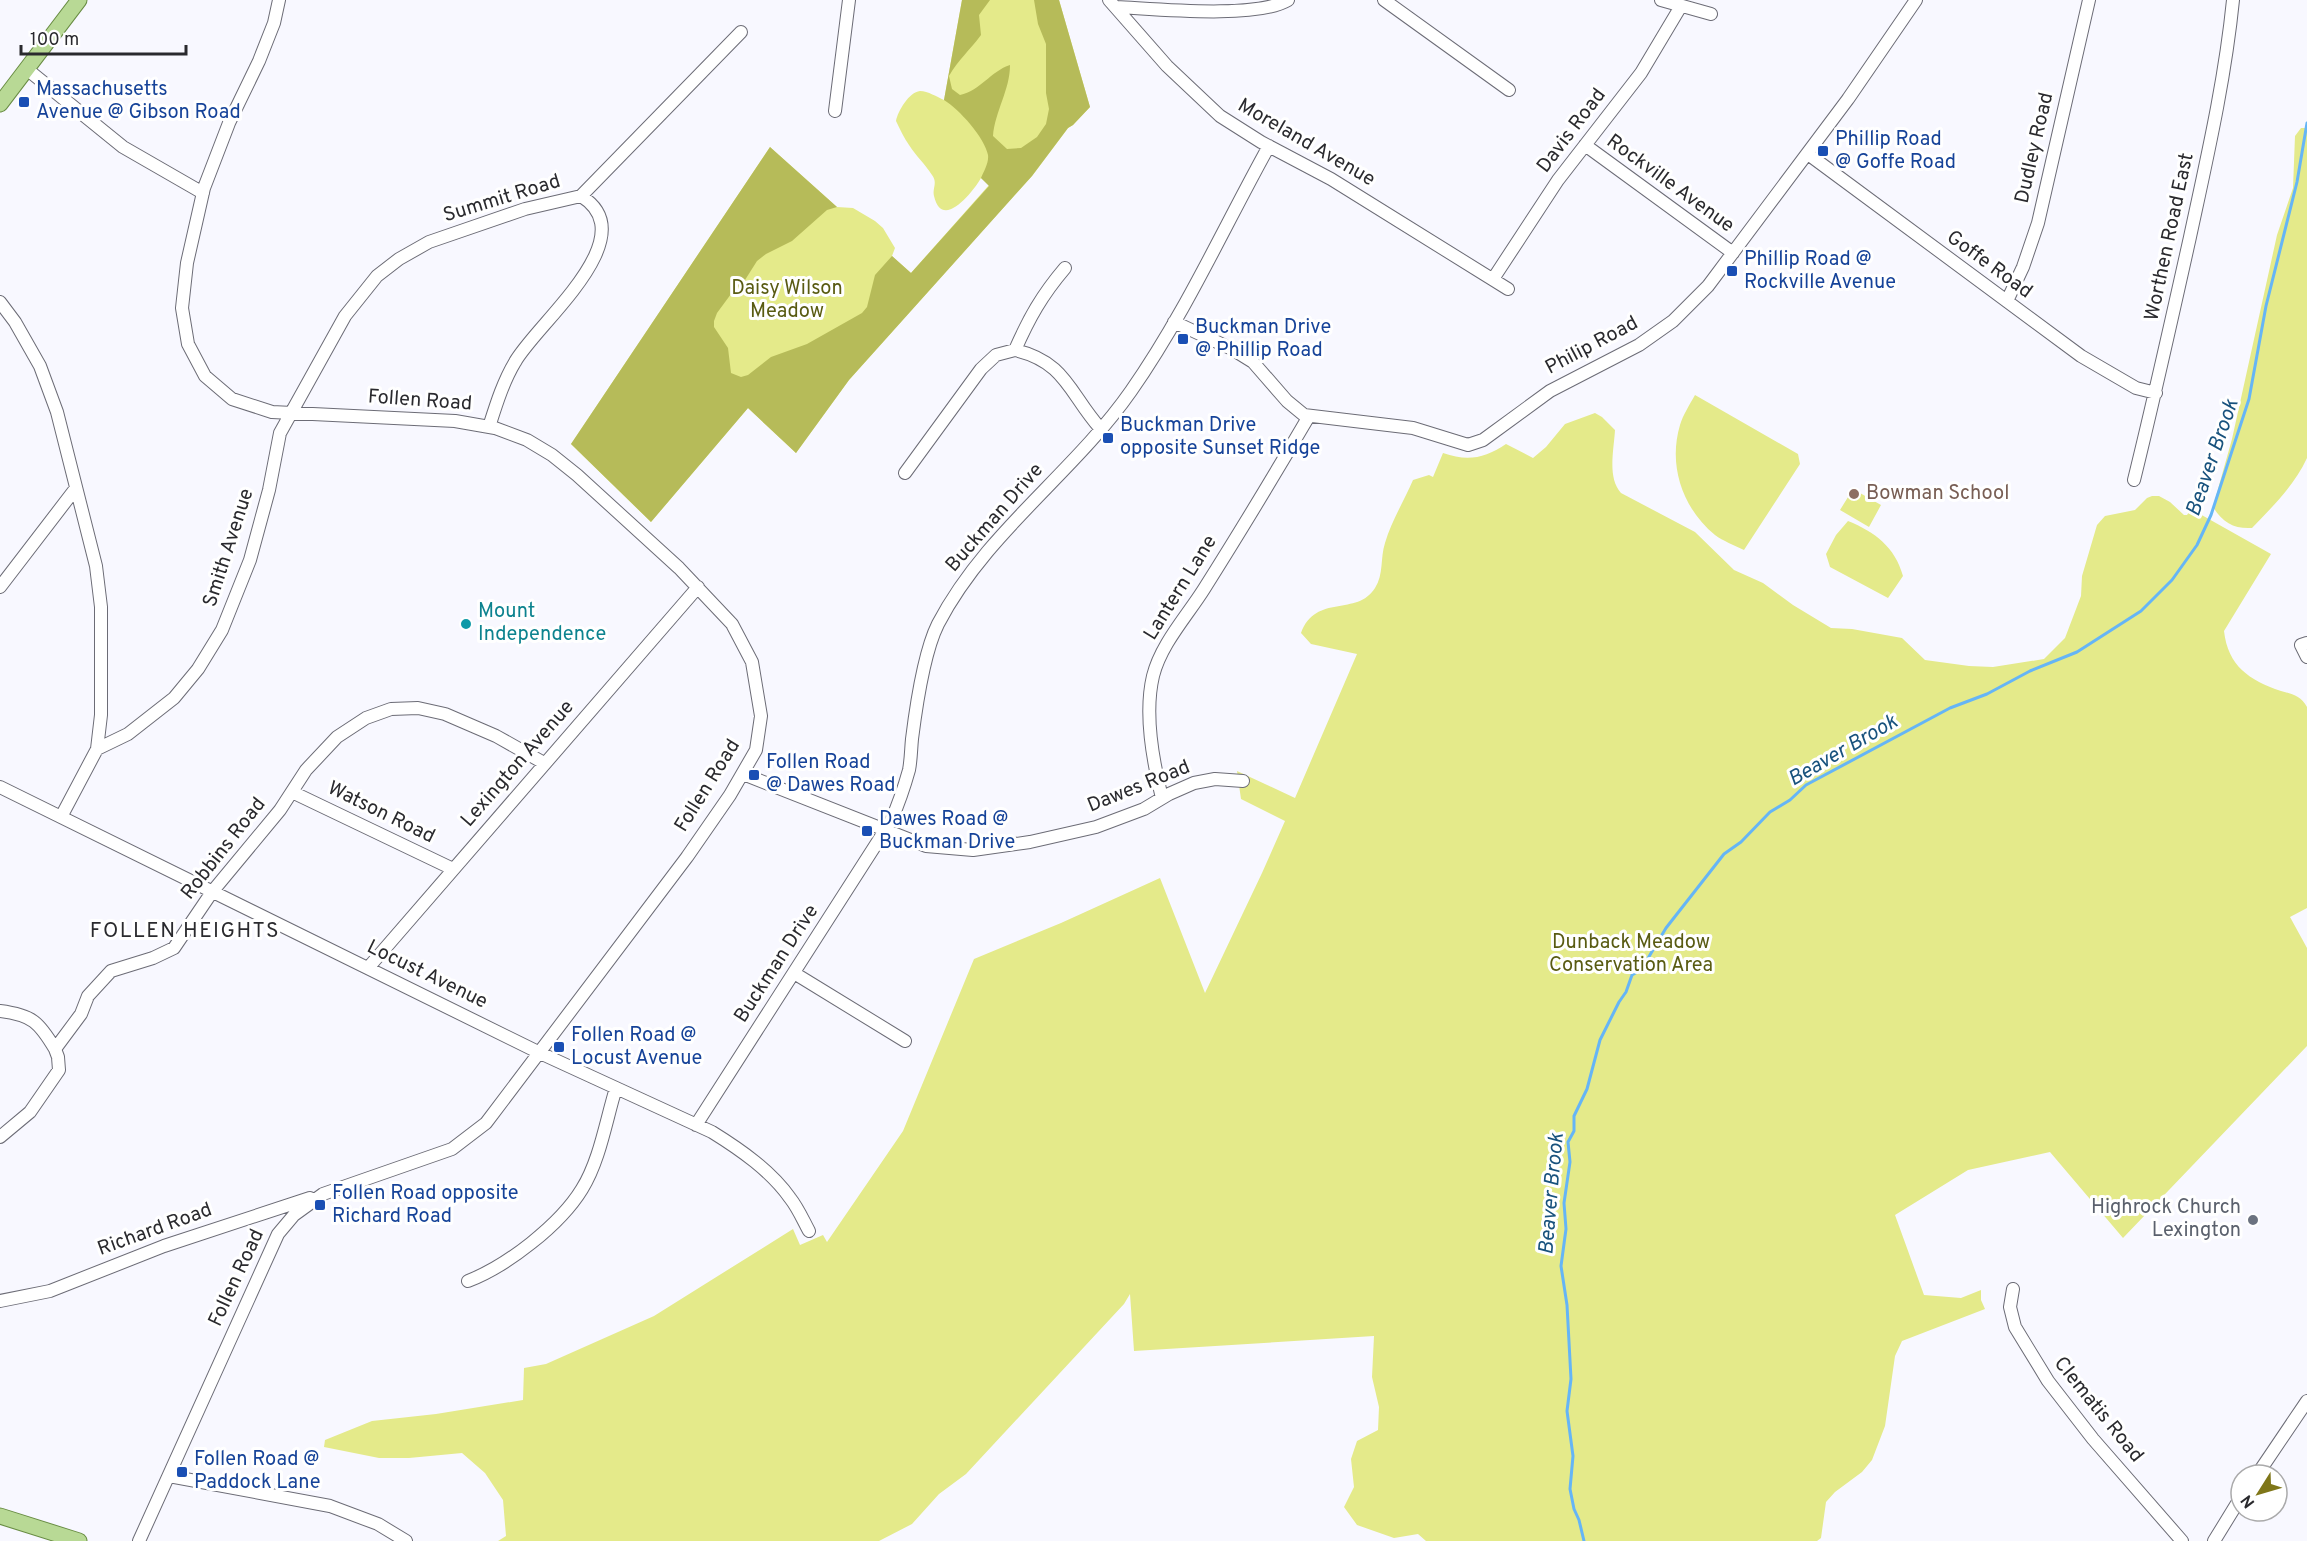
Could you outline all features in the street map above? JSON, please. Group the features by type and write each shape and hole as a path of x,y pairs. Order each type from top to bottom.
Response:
{"main road":[{"path":"1,100 28,70 79,0"},
{"path":"0,1516 79,1541"}],"street":[{"name":"Follen Road","path":"139,1541 278,1234 294,1215 323,1194 452,1149 486,1124 687,857 756,750 761,716 752,662 732,624 698,587 552,455 527,440 489,427 455,421 272,412 232,399 205,376 188,344 182,308 187,263 203,193 229,123 259,61 274,23 279,0"},
{"path":"835,111 849,0"},
{"path":"1113,4 1187,11 1259,9 1276,6 1288,0"},
{"path":"1384,0 1509,90"},
{"path":"1661,0 1711,14"},
{"name":"Philip Road","path":"1174,322 1232,349 1253,362 1287,401 1304,415 1413,428 1468,445 1483,440 1550,391 1639,345 1673,321 1708,286 1808,154 1916,0"},
{"name":"Dudley Road","path":"2007,301 2023,267 2038,223 2089,0"},
{"name":"Worthen Road East","path":"2134,480 2156,393 2224,79 2233,0"},
{"name":"Moreland Avenue","path":"1113,4 1167,66 1220,116 1330,179 1508,289"},
{"name":"Davis Road","path":"1493,279 1552,188 1641,73 1682,6"},
{"name":"Summit Road","path":"292,412 345,316 377,276 399,259 429,242 525,209 581,196 741,32"},
{"path":"28,70 123,147 203,193"},
{"name":"Rockville Avenue","path":"1585,145 1733,253"},
{"name":"Buckman Drive","path":"696,1125 886,830 902,794 909,768 914,726 928,654 936,627 955,592 982,556 1100,429 1131,391 1174,322 1269,146"},
{"name":"Goffe Road","path":"1808,154 2112,376 2136,388 2156,393"},
{"path":"489,427 498,399 515,362 540,328 579,284 593,262 601,240 601,225 598,210 581,196"},
{"path":"1015,350 1040,300 1065,268"},
{"path":"0,302 15,322 40,366 57,412 96,566 101,607 100,715 97,749 61,817"},
{"path":"905,473 981,369 996,355 1015,350 1036,355 1059,371 1100,429"},
{"name":"Smith Avenue","path":"97,749 128,734 174,698 198,669 223,629 250,560 269,490 280,433 292,412"},
{"name":"Lantern Lane","path":"1162,798 1157,778 1150,717 1154,675 1174,633 1203,591 1309,416"},
{"path":"0,587 76,488"},
{"name":"Lexington Avenue","path":"368,968 698,587"},
{"path":"2304,644 2307,657"},
{"name":"Robbins Road","path":"55,1049 81,1014 88,996 111,971 153,958 174,948 212,892 280,810 306,771 337,737 366,718 391,709 418,708 446,714 496,736 544,763"},
{"name":"Dawes Road","path":"742,774 926,846 973,850 1029,842 1096,827 1144,809 1194,783 1215,779 1243,781"},
{"name":"Locust Avenue","path":"0,787 540,1053 696,1125 735,1146 768,1174 790,1198 809,1231"},
{"name":"Watson Road","path":"292,792 453,869"},
{"path":"794,973 905,1041"},
{"path":"0,1011 22,1013 42,1026 55,1049 59,1070 30,1112 0,1137"},
{"path":"468,1281 488,1274 539,1236 570,1206 584,1187 596,1156 616,1088"},
{"name":"Richard Road","path":"0,1300 50,1291 164,1246 323,1194"},
{"name":"Clematis Road","path":"2013,1289 2010,1307 2015,1327 2048,1381 2093,1439 2182,1541"},
{"path":"2266,1463 2307,1401"},
{"path":"169,1476 330,1506 378,1524 406,1541"},
{"path":"2214,1541 2229,1517"}],"green space":[{"name":"Daisy Wilson Meadow","path":"962,0 1059,0 1090,107 1068,128 1032,176 849,380 796,453 748,408 651,522 571,444 770,147 837,207 853,208 883,228 895,248 892,256 911,273 989,185 981,178 958,205 944,210 938,206 934,196 934,178 907,142 896,121 905,103 916,92 926,92 944,100"},
{"name":"Daisy Wilson Meadow","path":"962,0 990,0 979,15 981,35 949,76 952,89 960,95 967,93 1010,65 1008,83 996,118 993,136 1007,149 1021,148 1037,137 1046,124 1049,109 1046,93 1046,44 1038,24 1034,0 1059,0 1090,107 1068,128 1032,176 849,380 796,453 748,408 651,522 571,444 770,147 837,207 827,210 792,241 757,261 745,280 717,313 714,327 728,348 731,373 741,377 748,375 771,357 807,344 862,313 867,307 875,275 892,256 911,273 989,186 981,178 988,158 982,140 964,117 944,100"},
{"path":"2301,128 2307,131 2307,458 2289,487 2252,528 2240,527 2225,521 2213,507 2232,439 2277,235 2293,188 2295,136"},
{"path":"1695,395 1798,454 1800,464 1744,550 1718,537 1704,524 1686,499 1681,485 1677,470 1677,440 1681,421"},
{"name":"Dunback Meadow Conservation Area","path":"1595,413 1615,430 1613,471 1621,493 1695,532 1734,570 1763,583 1831,628 1852,629 1902,638 1925,660 1993,667 2044,659 2065,638 2081,596 2082,576 2097,525 2105,516 2135,510 2152,496 2159,496 2170,502 2184,515 2187,515 2191,509 2271,554 2224,631 2226,643 2230,654 2242,670 2259,682 2296,696 2307,707 2307,908 2290,917 2307,948 2307,1046 2123,1238 2050,1152 1968,1170 1895,1215 1924,1295 1961,1298 1981,1290 1981,1300 1985,1309 1902,1341 1895,1356 1885,1426 1872,1460 1862,1472 1835,1492 1826,1502 1821,1538 1817,1541 1426,1541 1418,1534 1394,1538 1357,1525 1344,1507 1354,1487 1351,1459 1357,1441 1378,1430 1379,1407 1372,1377 1374,1336 1134,1351 1130,1294 1124,1304 966,1474 939,1494 912,1524 879,1541 498,1541 506,1536 503,1500 485,1473 462,1453 409,1458 379,1458 324,1447 325,1440 372,1421 436,1414 523,1400 524,1368 546,1364 654,1316 793,1229 800,1245 823,1235 827,1242 903,1131 974,959 1160,878 1205,993 1285,821 1241,799 1237,771 1295,798 1357,654 1311,644 1301,633 1308,621 1316,613 1326,609 1358,602 1367,597 1375,588 1380,577 1388,535 1413,480 1429,475 1433,477 1443,453 1468,458 1476,457 1491,453 1506,444 1533,458 1546,447 1565,424"},
{"path":"1853,489 1881,505 1869,527 1840,510"},
{"path":"1848,521 1867,530 1883,542 1895,557 1903,576 1888,598 1830,567 1826,554 1836,535"}],"waterway":[{"name":"Beaver Brook","path":"1584,1541 1570,1489 1573,1456 1567,1411 1571,1379 1567,1305 1561,1266 1566,1229 1564,1203 1570,1162 1568,1142 1574,1131 1574,1116 1587,1089 1600,1040 1626,992 1632,975 1641,970 1666,928 1724,854 1741,842 1770,812 1790,800 1806,785 1950,708 1987,694 2030,671 2077,652 2141,611 2172,580 2197,545 2211,515 2249,399 2266,306 2297,182 2307,123"}],"place":[{"name":"Massachusetts Avenue @ Gibson Road","path":"24,102"},
{"name":"Phillip Road @ Goffe Road","path":"1823,151"},
{"name":"Phillip Road @ Rockville Avenue","path":"1732,271"},
{"name":"Buckman Drive @ Phillip Road","path":"1183,339"},
{"name":"Buckman Drive opposite Sunset Ridge","path":"1108,438"},
{"name":"Bowman School","path":"1854,494"},
{"name":"Mount Independence","path":"466,624"},
{"name":"Follen Road @ Dawes Road","path":"754,775"},
{"name":"Dawes Road @ Buckman Drive","path":"867,831"},
{"name":"Follen Road @ Locust Avenue","path":"559,1047"},
{"name":"Follen Road opposite Richard Road","path":"320,1205"},
{"name":"Highrock Church Lexington","path":"2253,1220"},
{"name":"Follen Road @ Paddock Lane","path":"182,1472"}],"district":[{"name":"FOLLEN HEIGHTS","path":"185,931"}]}
